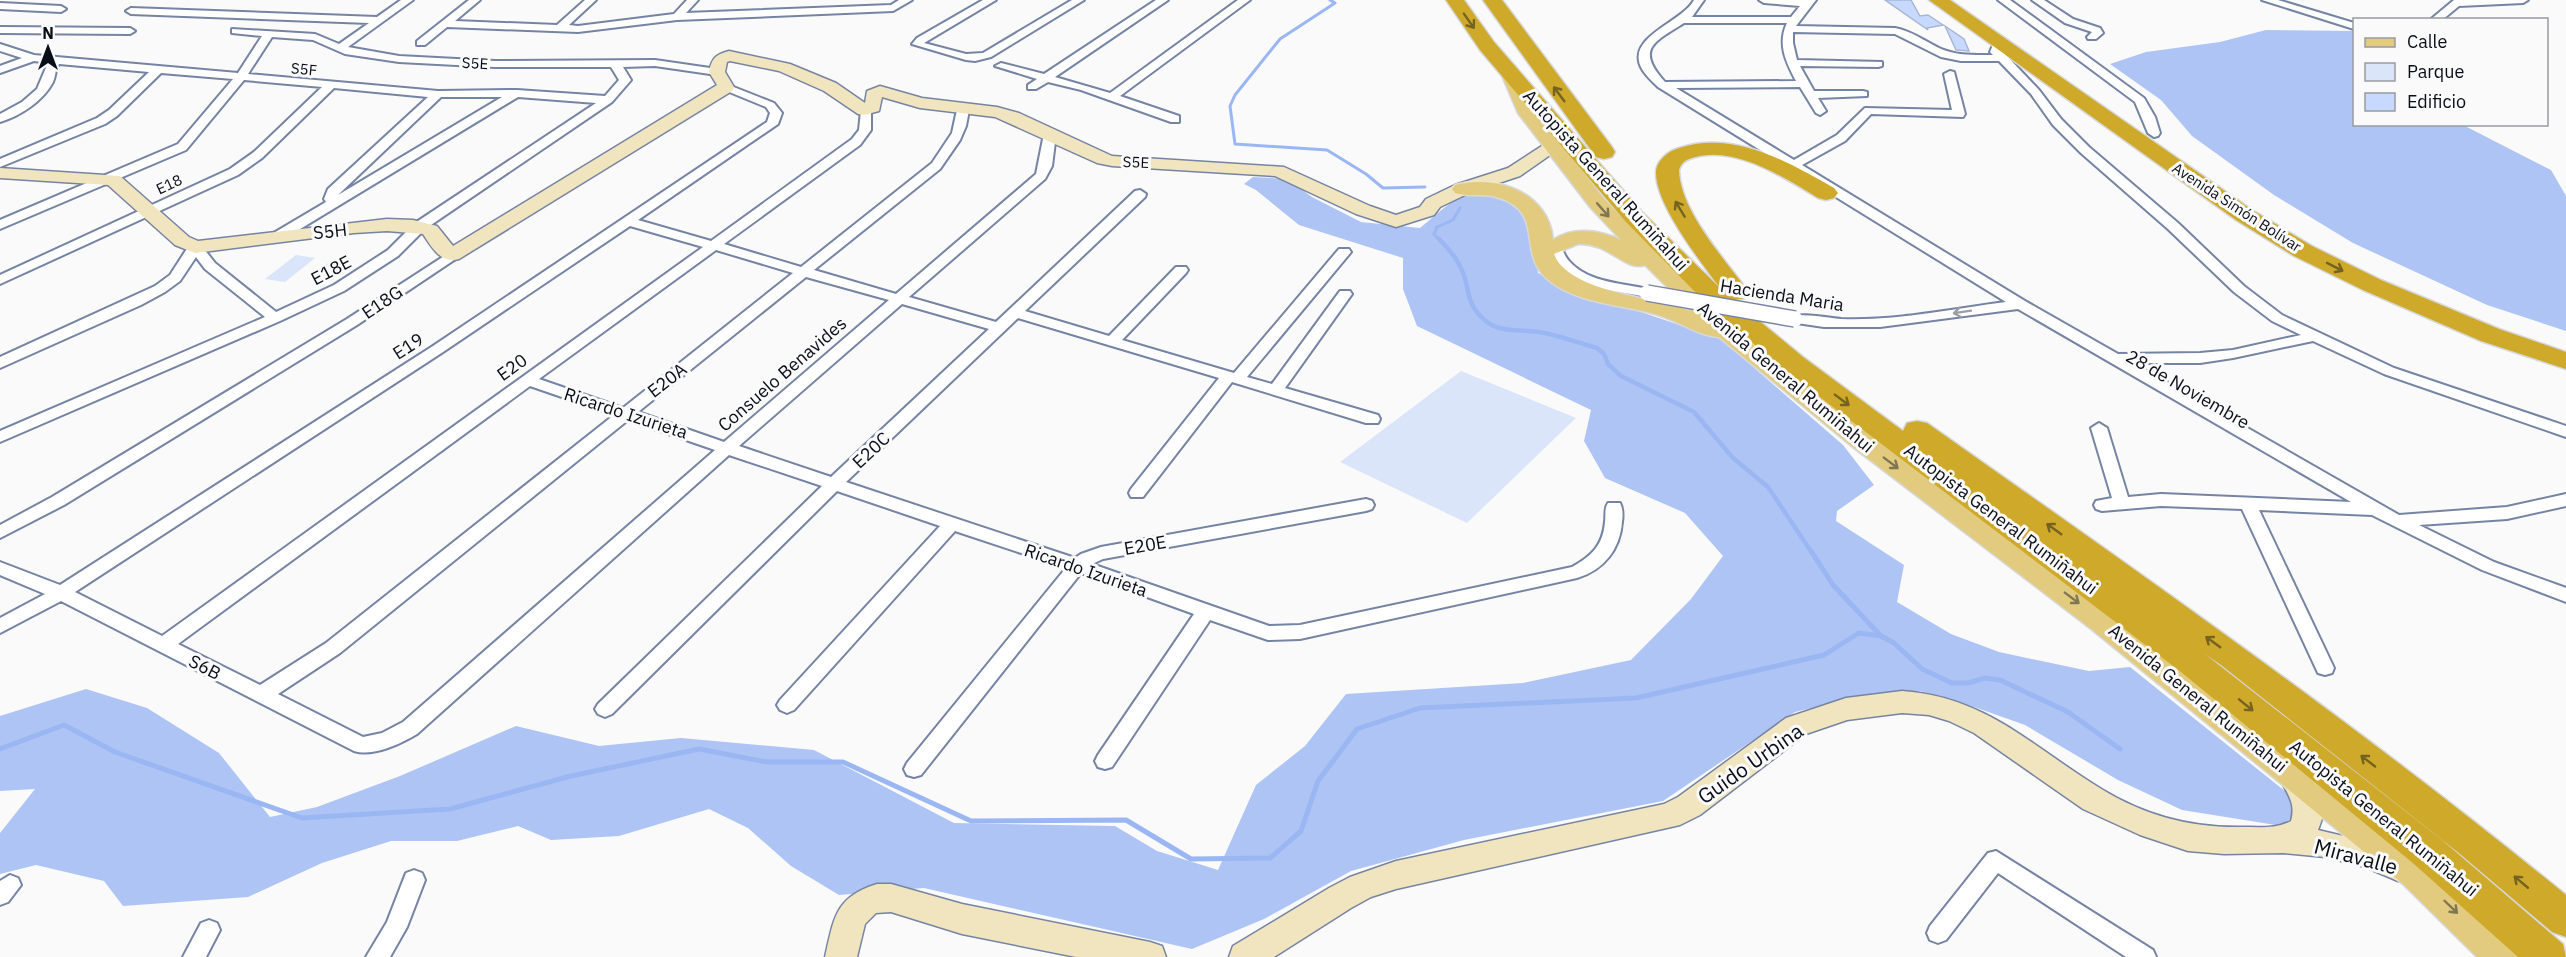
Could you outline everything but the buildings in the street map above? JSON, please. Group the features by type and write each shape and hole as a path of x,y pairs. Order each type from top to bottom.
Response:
{"highway":[{"name":"Autopista General Rumiñahui","path":"1455,0 1485,44 1561,129 1634,217 1711,294 1793,363 2193,663 2428,852 2548,957"},
{"name":"Autopista General Rumiñahui","path":"1492,0 1521,40 1561,129 1655,213 1736,293 1815,358 2233,656 2474,842 2566,919"},
{"name":"Avenida Simón Bolívar","path":"1938,0 2001,51 2244,215 2303,251 2372,285 2490,335 2566,361"},
{"name":"Avenida Simón Bolívar","path":"1957,0 2265,208 2324,243 2389,276 2476,313 2566,346"},
{"path":"1736,293 1678,205 1671,189 1667,172 1668,165 1675,158 1693,151 1714,149 1731,151 1767,162 1826,193"}],"main road":[{"name":"Avenida General Rumiñahui","path":"1561,129 1612,220 1733,337 1862,441 2101,620 2284,766 2415,873 2502,957"},
{"path":"1471,186 1510,188 1539,202 1550,223 1555,248 1572,238 1586,237 1608,241 1625,249 1662,284 1686,294"},
{"path":"1471,186 1505,193 1529,204 1539,220 1547,266 1564,280 1586,289 1668,311 1733,337"}],"street":[{"path":"149,0 120,18 201,13 381,20"},
{"path":"201,13 221,0"},
{"path":"340,48 408,0"},
{"path":"421,43 476,0"},
{"path":"559,29 591,0"},
{"path":"677,17 693,0"},
{"path":"752,13 763,0"},
{"path":"830,11 838,0"},
{"path":"445,24 559,29 677,17 893,8 907,0"},
{"path":"992,0 917,44 975,58 987,55 1079,0"},
{"path":"1032,87 1163,0"},
{"path":"1111,97 1245,0"},
{"path":"1699,0 1698,6 1650,42 1644,52 1646,66 1662,85 1794,165 2013,304"},
{"path":"1764,0 1810,2"},
{"path":"2002,0 2140,100 2150,117 2154,132"},
{"path":"2037,0 2069,21 2096,30 2098,33 2092,37"},
{"path":"2267,0 2353,25"},
{"path":"2437,18 2458,1 2523,0"},
{"path":"1810,2 1791,24 1787,44 1792,63 1820,111"},
{"path":"0,6 65,7 25,30"},
{"path":"1678,20 1895,31 1909,35 1942,54 1966,57 2001,51 2057,122 2085,150 2173,226 2239,289 2277,318 2389,371 2566,432"},
{"path":"0,30 130,31"},
{"name":"S5E","path":"236,32 315,37 340,48 399,59 495,64 655,63 721,80"},
{"path":"0,225 182,147 240,78 269,34"},
{"name":"S5F","path":"0,47 33,58 330,86 438,94 517,93 608,100"},
{"name":"E18G","path":"0,532 58,501 352,322 721,80 720,59 729,56 784,67 830,87 859,109 867,111"},
{"path":"0,70 33,58"},
{"path":"0,118 27,103 44,88 51,75 51,66 56,60"},
{"path":"1792,63 1878,64"},
{"name":"E18E","path":"0,436 275,318 367,272 393,253 420,226 608,100 625,80 616,65"},
{"path":"1001,66 1111,97 1175,119"},
{"path":"0,164 101,122 157,70"},
{"path":"1794,165 1841,138 1864,112 1869,110 1959,114 1950,74"},
{"name":"E19","path":"0,626 61,593 438,349 772,124 776,113 770,105 721,80"},
{"path":"1662,85 1808,89 1863,94"},
{"name":"E18","path":"0,279 248,164 330,86"},
{"name":"S5E","path":"867,111 873,107 874,93 880,91 920,103 963,110 997,112 1112,161 1278,171 1363,210 1396,221 1427,210 1433,203 1471,186 1514,172 1561,129"},
{"path":"277,237 517,93"},
{"path":"332,203 329,198 333,192 438,94"},
{"name":"E20A","path":"260,695 333,648 624,413 936,166 956,141 963,110"},
{"name":"E20","path":"163,645 856,142 865,130 867,111"},
{"name":"Consuelo Benavides","path":"410,728 728,447 1041,176 1048,165 1047,147 1050,134"},
{"path":"0,173 108,179 117,182 133,195 147,212 182,241 195,247 210,266 275,318"},
{"name":"28 de Noviembre","path":"1809,175 1826,193 2083,344 2098,358 2354,509"},
{"name":"E20C","path":"605,709 835,483 1140,194"},
{"path":"628,220 1000,328"},
{"path":"420,226 430,230 441,247 452,255"},
{"name":"S5H","path":"195,247 352,229 420,226"},
{"path":"0,363 160,289 175,278 195,247"},
{"name":"Hacienda Maria","path":"1555,248 1562,264 1581,277 1647,293 1795,319 1849,325 1891,323 2013,304"},
{"path":"1137,493 1233,377 1344,252"},
{"path":"1113,341 1181,270"},
{"path":"1276,390 1346,294"},
{"path":"1016,313 1372,419"},
{"path":"2271,345 2278,332 2277,318"},
{"path":"2098,358 2233,354 2315,336"},
{"path":"2083,344 2105,344 2156,358"},
{"path":"2083,344 2116,359 2458,564 2566,604"},
{"name":"Ricardo Izurieta","path":"526,380 835,483 1268,633 1284,634 1577,572 1595,563 1607,550 1614,534 1614,507"},
{"path":"2099,428 2121,502"},
{"path":"2396,521 2507,513 2566,500"},
{"path":"2102,506 2121,502 2193,501 2354,509 2396,521 2480,562 2566,594"},
{"name":"E20E","path":"914,769 1077,566 1087,558 1101,553 1366,505"},
{"path":"2248,505 2325,668"},
{"path":"787,705 951,525"},
{"name":"S6B","path":"0,568 61,593 361,745 384,741 410,728"},
{"path":"1105,761 1205,612"},
{"name":"Guido Urbina","path":"1245,957 1361,887 1396,876 1669,816 1689,806 1796,726 1846,709 1902,702 1929,704 1957,712 1975,721 2094,800 2151,826 2188,838 2224,841 2284,840"},
{"name":"Miravalle","path":"2284,766 2303,789 2310,812 2303,830 2284,840"},
{"name":"Miravalle","path":"2284,840 2325,844 2369,855 2415,873"},
{"path":"1938,933 1996,860 2133,954"},
{"path":"377,957 396,927 414,880"},
{"path":"841,957 850,919 857,907 880,898 891,898 962,919 1150,957"},
{"path":"194,957 209,930"}],"green space":[{"path":"296,255 315,258 285,282 265,279"},
{"path":"343,260 355,265 324,281 313,276 322,271 317,269 330,262 335,264"},
{"path":"1461,371 1576,418 1467,523 1340,462"}],"shaded area":[{"path":"2266,30 2353,31 2353,126 2465,126 2551,170 2566,196 2566,331 2487,305 2353,243 2274,195 2192,136 2161,100 2110,64 2146,52 2220,42"},
{"path":"1253,177 1287,179 1312,197 1361,222 1420,228 1452,202 1469,195 1504,199 1515,205 1529,222 1533,234 1538,273 1567,287 1721,339 1843,445 1874,485 1837,511 1836,521 1904,565 1897,602 1951,634 1999,652 2089,671 2130,667 2291,796 2296,814 2282,826 2182,810 2118,780 2025,725 1949,698 1920,691 1848,699 1795,712 1663,801 1464,840 1351,871 1264,919 1192,949 924,888 839,895 791,866 748,828 709,809 619,836 551,840 518,826 457,841 391,841 322,863 248,897 123,906 104,881 36,865 0,874 0,833 35,789 0,791 0,716 86,689 147,708 219,753 270,817 317,807 400,776 516,726 599,746 681,738 814,750 954,823 1115,826 1157,851 1218,870 1256,785 1305,746 1346,694 1523,683 1631,660 1691,599 1723,556 1685,513 1605,478 1584,441 1591,410 1417,326 1403,289 1403,258 1299,225 1256,190 1244,184"}],"waterway":[{"path":"1330,0 1335,3 1280,39 1235,95 1230,106 1235,144 1327,150 1366,174 1383,188 1425,187"},
{"path":"1440,241 1434,234 1437,227 1453,220 1460,208"},
{"path":"1439,239 1459,263 1474,308 1488,323 1503,329 1546,333 1597,348 1604,354 1608,364 1621,376 1694,412 1733,458 1768,487 1812,553"},
{"path":"1811,551 1833,585 1881,636"},
{"path":"0,749 64,725 115,752 302,818 450,809 571,776 699,749 767,762 843,762 971,821 1126,820 1191,859 1270,858 1301,831 1318,781 1357,729 1420,708 1636,698 1824,655 1859,633 1881,636"},
{"path":"1881,636 1894,643 1922,669 1952,683 1968,683 1985,678 2000,680 2068,712 2120,749"}]}
